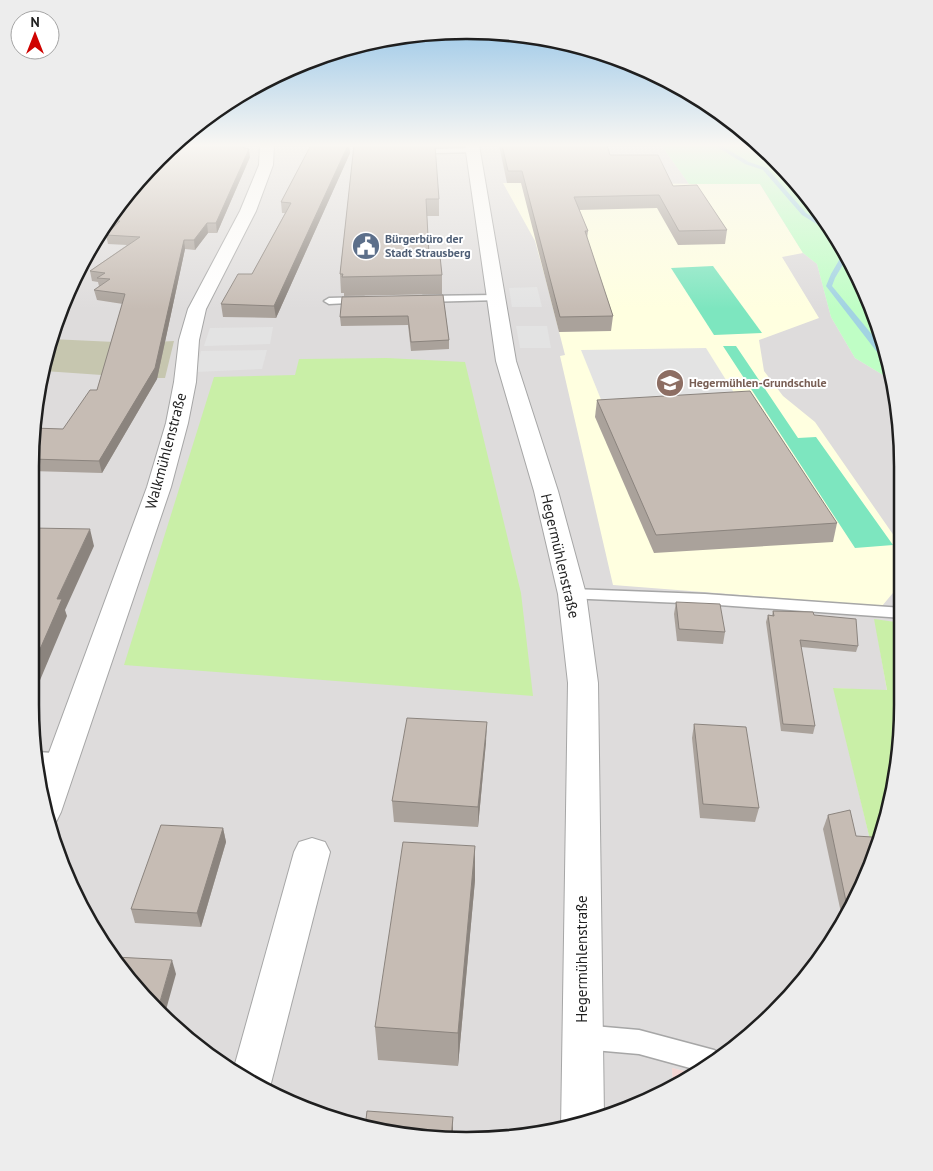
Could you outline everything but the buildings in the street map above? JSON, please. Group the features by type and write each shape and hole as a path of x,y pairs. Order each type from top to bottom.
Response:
{"street":[{"name":"Walkmühlenstraße","path":"49,798 159,487 177,424 185,382 188,340 198,309 214,273 252,200"},
{"name":"Hegermühlenstraße","path":"481,200 506,361 546,491 572,594 583,683 582,1117"},
{"path":"253,1075 312,852"}],"lane":[{"path":"414,299 496,298"},
{"path":"329,301 375,300"},
{"path":"572,594 695,598 894,612"},
{"path":"42,759 64,759"},
{"path":"582,1037 639,1042 705,1060"}],"shaded area":[{"path":"132,200 770,200 803,253 817,264 831,317 855,358 884,376 891,411 894,466 894,622 875,620 887,691 834,688 871,844 850,894 837,918 806,965 788,987 749,1026 727,1044 686,1071 672,1068 673,1079 630,1100 577,1118 522,1129 466,1132 439,1131 411,1129 356,1118 329,1110 277,1088 253,1075 206,1044 184,1026 145,987 127,965 96,918 71,868 61,842 53,815 42,760 39,704 40,439 42,411 53,356 71,303 96,253"},
{"name":"Hegermühlen-Grundschule","path":"512,200 770,200 803,253 782,257 819,318 759,340 764,371 783,396 815,422 894,536 894,592 882,606 613,585 560,356 565,355 535,241"},
{"path":"537,287 542,307 512,307 509,288"},
{"path":"516,326 547,326 551,348 520,348"},
{"path":"273,327 270,344 204,346 210,328"},
{"path":"58,339 136,343 174,341 165,378 50,371"},
{"path":"706,348 736,396 602,402 581,350"},
{"path":"267,350 262,369 196,372 201,351"},
{"path":"672,1068 686,1071 680,1075 673,1079"}],"green space":[{"path":"770,200 801,200 822,229 850,277 862,303 872,329 884,376 855,358 831,317 817,264 803,253"},
{"path":"713,266 762,333 714,335 671,268"},
{"path":"723,346 736,346 798,438 816,437 893,545 855,548"},
{"path":"387,358 465,362 521,593 533,696 124,665 214,377 295,375 299,359"},
{"path":"874,619 894,622 894,704 891,760 880,815 871,844 833,688 887,690"}],"waterway":[{"path":"792,200 804,214 817,222"},
{"path":"842,262 829,286 877,346"}],"place":[{"name":"Bürgerbüro der Stadt Strausberg","path":"366,246"},
{"name":"Hegermühlen-Grundschule","path":"670,383"}]}
